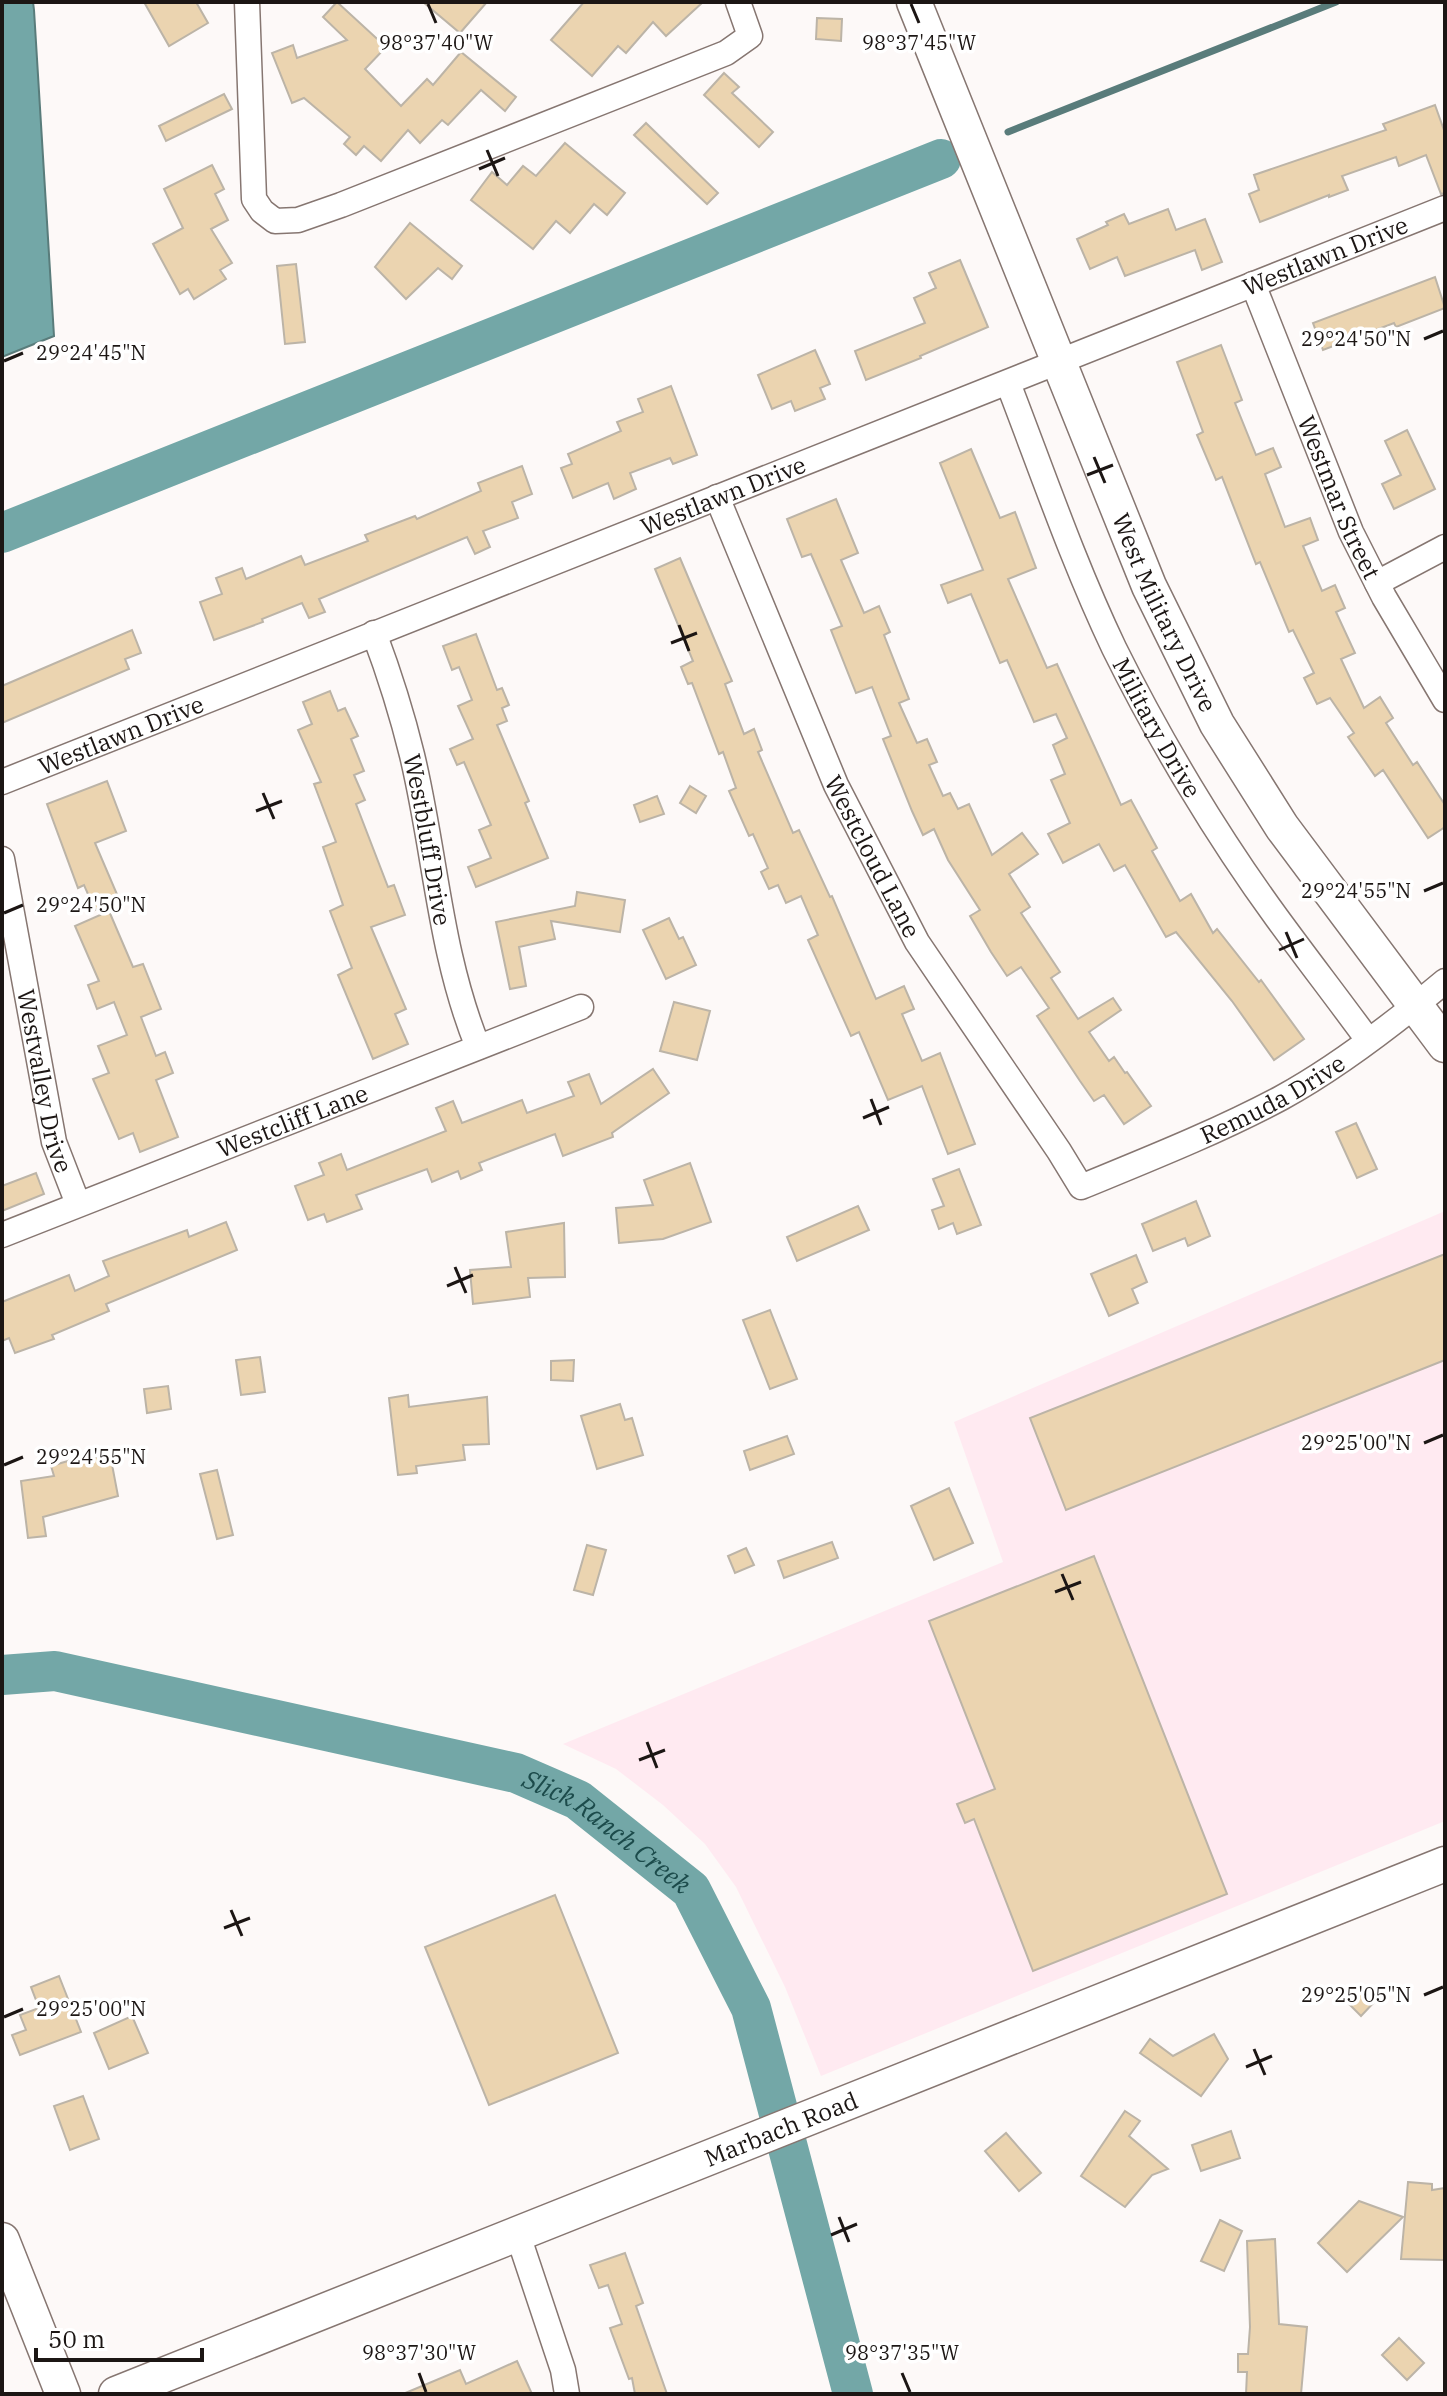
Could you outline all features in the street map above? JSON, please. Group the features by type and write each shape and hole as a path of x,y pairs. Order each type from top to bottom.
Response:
{"street":[{"path":"247,2 254,199 262,211 275,221 298,220 341,205 726,53 750,36 738,2"},
{"name":"West Military Drive","path":"914,2 1149,586 1217,724 1282,827 1445,1045"},
{"name":"Westlawn Drive","path":"2,782 1445,208"},
{"name":"Westmar Street","path":"1253,284 1351,532 1445,700"},
{"name":"Military Drive","path":"1008,383 1080,570 1114,647 1162,736 1225,841 1276,917 1368,1040"},
{"name":"Westcloud Lane","path":"717,497 836,785 917,942 1081,1187"},
{"path":"1377,583 1445,547"},
{"name":"Westbluff Drive","path":"374,633 392,680 413,758 446,947 464,1014 478,1047"},
{"name":"Westvalley Drive","path":"2,859 54,1142 78,1204"},
{"name":"Remuda Drive","path":"1081,1187 1189,1143 1273,1102 1326,1071 1445,981"},
{"name":"Westcliff Lane","path":"2,1235 581,1007"},
{"name":"Marbach Road","path":"116,2394 1445,1864"},
{"path":"517,2232 563,2370 567,2394"},
{"path":"2,2240 63,2394"}],"shaded area":[{"path":"1445,1211 1445,1821 821,2076 785,1987 736,1887 705,1844 663,1805 616,1769 563,1744 1003,1562 954,1422"}],"water":[{"path":"2,2 33,2 54,336 2,357"}],"building":[{"path":"144,2 196,2 208,23 169,46"},
{"path":"337,2 386,47 365,69 401,106 427,79 433,85 461,52 516,97 505,111 481,90 448,125 442,120 420,143 408,130 381,161 364,146 356,155 344,144 350,137 304,98 292,103 272,53 293,45 297,58 347,40 323,17"},
{"path":"423,2 487,2 460,33"},
{"path":"584,2 703,2 666,36 653,22 626,53 618,46 592,76 551,40"},
{"path":"817,18 842,19 841,41 816,39"},
{"path":"724,73 739,87 732,93 773,132 759,147 704,95"},
{"path":"224,94 232,109 166,141 159,126"},
{"path":"1435,105 1445,133 1445,193 1441,194 1426,155 1399,166 1396,157 1342,176 1348,190 1260,222 1249,194 1259,190 1254,175 1386,130 1383,124"},
{"path":"646,123 718,193 707,204 634,135"},
{"path":"565,143 625,193 607,215 594,204 570,233 556,221 533,249 471,200 492,172 507,185 523,166 536,176"},
{"path":"212,165 224,189 215,194 228,220 211,229 232,263 220,270 226,279 194,299 188,289 180,294 153,244 183,228 164,189"},
{"path":"1168,209 1176,230 1205,219 1222,262 1202,270 1195,250 1125,276 1117,257 1090,269 1077,239 1124,214 1129,224"},
{"path":"410,223 462,266 452,279 438,268 406,299 375,267"},
{"path":"960,260 988,327 866,380 855,351 925,323 914,298 936,288 929,273"},
{"path":"296,264 305,342 285,344 277,266"},
{"path":"1435,277 1445,308 1396,327 1394,323 1323,350 1313,323"},
{"path":"1221,345 1242,400 1235,403 1256,455 1273,448 1281,467 1265,474 1285,527 1310,518 1318,540 1303,546 1322,591 1335,585 1345,608 1336,612 1355,653 1341,659 1364,708 1380,697 1393,718 1386,723 1413,765 1417,762 1445,805 1445,827 1428,838 1383,770 1375,776 1348,737 1354,733 1330,698 1317,704 1304,678 1314,673 1293,630 1289,632 1260,562 1256,564 1222,477 1216,480 1197,435 1203,432 1177,362"},
{"path":"815,350 830,384 820,388 825,399 795,411 791,401 772,409 758,375"},
{"path":"671,386 697,455 673,464 670,458 630,473 636,489 614,499 608,483 573,498 561,468 572,464 568,454 621,431 617,422 643,412 638,399"},
{"path":"1407,430 1435,489 1394,509 1382,484 1401,475 1385,441"},
{"path":"971,449 1000,518 1015,512 1036,568 1008,579 1047,668 1057,664 1121,805 1131,800 1157,848 1152,851 1180,901 1191,894 1213,933 1217,929 1259,982 1261,980 1304,1039 1274,1060 1232,1001 1176,932 1166,937 1125,865 1114,871 1099,844 1063,863 1048,834 1070,823 1051,780 1065,774 1053,745 1067,738 1056,714 1034,722 1007,660 1000,663 971,594 948,603 941,585 983,570 940,463"},
{"path":"522,466 532,494 512,502 518,518 483,531 490,547 475,554 467,537 319,599 325,612 309,618 302,603 214,640 200,602 222,594 216,578 242,568 246,579 301,556 305,565 368,541 365,535 415,516 417,519 481,491 478,483"},
{"path":"836,499 858,553 841,560 864,613 879,606 890,632 884,635 909,699 899,703 917,743 927,739 937,762 929,765 943,796 950,793 958,809 969,804 992,855 1022,833 1038,854 1009,874 1030,907 1021,913 1060,972 1051,978 1078,1019 1113,998 1121,1010 1089,1032 1109,1061 1114,1057 1127,1072 1151,1106 1124,1124 1104,1095 1094,1101 1037,1016 1049,1008 1021,967 1007,976 991,952 970,916 980,910 948,860 934,829 923,835 912,811 883,739 891,736 872,687 856,693 831,630 842,626 811,554 802,557 787,519"},
{"path":"680,558 732,681 725,684 744,734 754,729 762,750 758,752 793,833 799,830 832,896 876,999 904,986 914,1009 902,1014 922,1061 940,1053 975,1144 948,1154 922,1086 888,1100 859,1032 851,1036 808,940 818,935 801,896 786,903 778,885 769,889 761,872 768,868 753,834 749,836 729,791 736,788 723,752 719,754 692,683 688,684 681,667 693,661 655,569"},
{"path":"132,630 141,653 125,659 129,669 2,723 2,686"},
{"path":"476,634 497,690 502,688 509,705 502,708 507,721 497,725 529,801 525,803 548,858 476,887 468,867 491,858 479,830 491,825 464,762 457,765 450,749 473,739 458,706 472,700 459,667 452,670 443,646"},
{"path":"330,691 338,711 345,708 358,736 351,739 364,771 354,775 365,800 356,804 388,887 394,885 405,915 371,927 406,1009 395,1014 408,1044 373,1059 338,975 352,968 330,911 343,905 323,847 336,842 314,784 321,782 298,730 312,724 303,702"},
{"path":"107,781 126,831 95,843 119,899 95,910 84,885 78,888 47,804"},
{"path":"690,786 706,796 696,813 680,803"},
{"path":"657,796 664,814 640,822 634,805"},
{"path":"577,892 625,900 620,932 551,921 555,939 519,947 526,986 510,989 496,922 575,906"},
{"path":"109,911 133,967 143,964 161,1009 141,1017 156,1056 165,1052 173,1073 156,1080 178,1137 140,1152 133,1133 119,1139 93,1079 109,1073 98,1046 127,1035 114,1002 97,1009 88,985 99,981 75,926"},
{"path":"669,918 679,939 683,937 696,965 666,979 643,930"},
{"path":"674,1002 710,1011 697,1060 660,1051"},
{"path":"653,1069 669,1093 612,1133 613,1137 563,1156 555,1134 479,1163 482,1170 461,1179 458,1171 432,1182 427,1169 356,1195 362,1209 327,1222 324,1214 308,1220 295,1186 324,1175 319,1163 341,1154 347,1170 446,1131 436,1108 453,1101 462,1123 522,1100 527,1113 574,1096 568,1082 589,1074 601,1104"},
{"path":"1356,1123 1377,1169 1357,1178 1336,1132"},
{"path":"690,1163 711,1222 663,1239 619,1243 616,1208 653,1205 644,1180"},
{"path":"959,1169 981,1225 957,1234 953,1223 939,1229 932,1210 944,1206 933,1179"},
{"path":"36,1173 44,1194 2,1211 2,1186"},
{"path":"1196,1201 1210,1236 1188,1246 1185,1238 1153,1251 1142,1224"},
{"path":"858,1206 869,1230 797,1261 787,1237"},
{"path":"226,1222 237,1250 106,1304 109,1311 52,1335 54,1339 15,1353 9,1338 2,1341 2,1302 69,1275 75,1291 109,1276 103,1261 187,1230 189,1237"},
{"path":"564,1223 565,1277 528,1278 530,1297 473,1304 470,1270 511,1267 506,1232"},
{"path":"1445,1254 1445,1360 1066,1510 1030,1418"},
{"path":"1136,1255 1147,1282 1132,1289 1138,1303 1109,1316 1091,1274"},
{"path":"770,1310 797,1379 770,1389 743,1320"},
{"path":"260,1357 265,1392 241,1395 236,1360"},
{"path":"574,1360 573,1381 551,1380 551,1361"},
{"path":"168,1386 171,1409 147,1413 144,1389"},
{"path":"408,1395 409,1407 487,1397 489,1444 463,1445 465,1460 416,1466 417,1473 398,1475 389,1398"},
{"path":"620,1404 625,1420 632,1418 643,1455 597,1469 581,1416"},
{"path":"787,1436 794,1454 750,1470 744,1451"},
{"path":"110,1454 118,1496 43,1517 46,1536 28,1538 21,1481 54,1476 51,1466 78,1458 79,1461"},
{"path":"217,1470 233,1535 217,1539 200,1474"},
{"path":"949,1488 973,1543 934,1560 911,1506"},
{"path":"832,1542 838,1558 784,1578 778,1561"},
{"path":"587,1545 606,1550 593,1595 574,1590"},
{"path":"746,1548 754,1565 735,1573 728,1556"},
{"path":"1094,1556 1227,1894 1033,1971 974,1819 965,1823 957,1804 995,1789 929,1621"},
{"path":"555,1895 618,2053 489,2105 425,1947"},
{"path":"59,1976 81,2032 20,2055 12,2035 26,2030 20,2015 39,2008 31,1987"},
{"path":"1366,1987 1378,1998 1361,2016 1349,2004"},
{"path":"132,2016 148,2053 109,2069 94,2033"},
{"path":"1214,2034 1228,2059 1201,2096 1140,2053 1150,2039 1173,2056"},
{"path":"83,2096 99,2139 70,2150 54,2106"},
{"path":"1125,2111 1140,2121 1129,2136 1168,2169 1152,2175 1125,2207 1081,2176"},
{"path":"1231,2131 1240,2158 1201,2171 1192,2145"},
{"path":"1006,2133 1041,2173 1019,2191 985,2151"},
{"path":"1408,2182 1432,2184 1432,2190 1445,2188 1445,2260 1401,2259"},
{"path":"1359,2201 1403,2217 1347,2272 1318,2243"},
{"path":"1220,2220 1242,2231 1224,2271 1201,2261"},
{"path":"1275,2239 1279,2324 1307,2327 1301,2394 1246,2394 1247,2372 1238,2372 1238,2354 1248,2354 1247,2241"},
{"path":"625,2253 643,2303 636,2306 667,2394 635,2394 632,2378 629,2379 610,2328 622,2324 608,2285 599,2288 590,2265"},
{"path":"1399,2338 1424,2363 1407,2380 1382,2355"},
{"path":"517,2361 532,2394 403,2394 460,2370 466,2384"}],"waterway":[{"path":"1008,132 1336,2"},
{"path":"2,533 941,159"},
{"name":"Slick Ranch Creek","path":"2,1675 55,1671 516,1773 578,1800 691,1890 751,2008 853,2394"}]}
